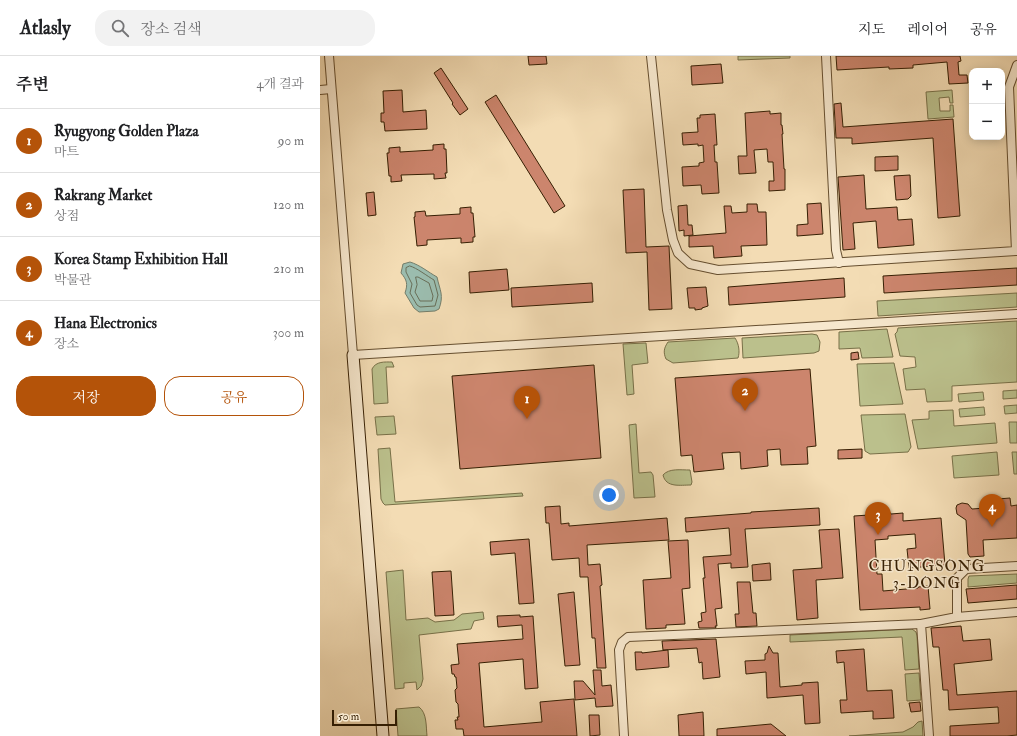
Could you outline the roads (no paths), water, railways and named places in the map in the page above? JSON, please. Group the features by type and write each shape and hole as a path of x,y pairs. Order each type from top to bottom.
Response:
{"main road":[{"path":"352,355 383,736"}],"street":[{"path":"329,56 352,355 1017,314"},
{"path":"651,56 667,210 673,240 678,253 690,264 718,270 1016,251 1009,87 1017,65"},
{"path":"826,56 836,250 839,263"},
{"path":"320,90 332,89"},
{"path":"957,617 957,578 966,569 1017,566"},
{"path":"624,736 619,650 622,642 628,637 921,624 957,617 1017,612"},
{"path":"921,624 928,736"}],"water":[{"path":"410,262 437,277 441,296 439,309 435,311 419,312 414,308 405,293 406,282 401,273 403,264"}],"place":[{"name":"Rakrang Market","path":"745,411"},
{"name":"Ryugyong Golden Plaza","path":"527,419"},
{"name":"Hana Electronics","path":"992,527"},
{"name":"Korea Stamp Exhibition Hall","path":"878,535"}],"district":[{"name":"CHUNGSONG 3-DONG","path":"927,574"}]}
